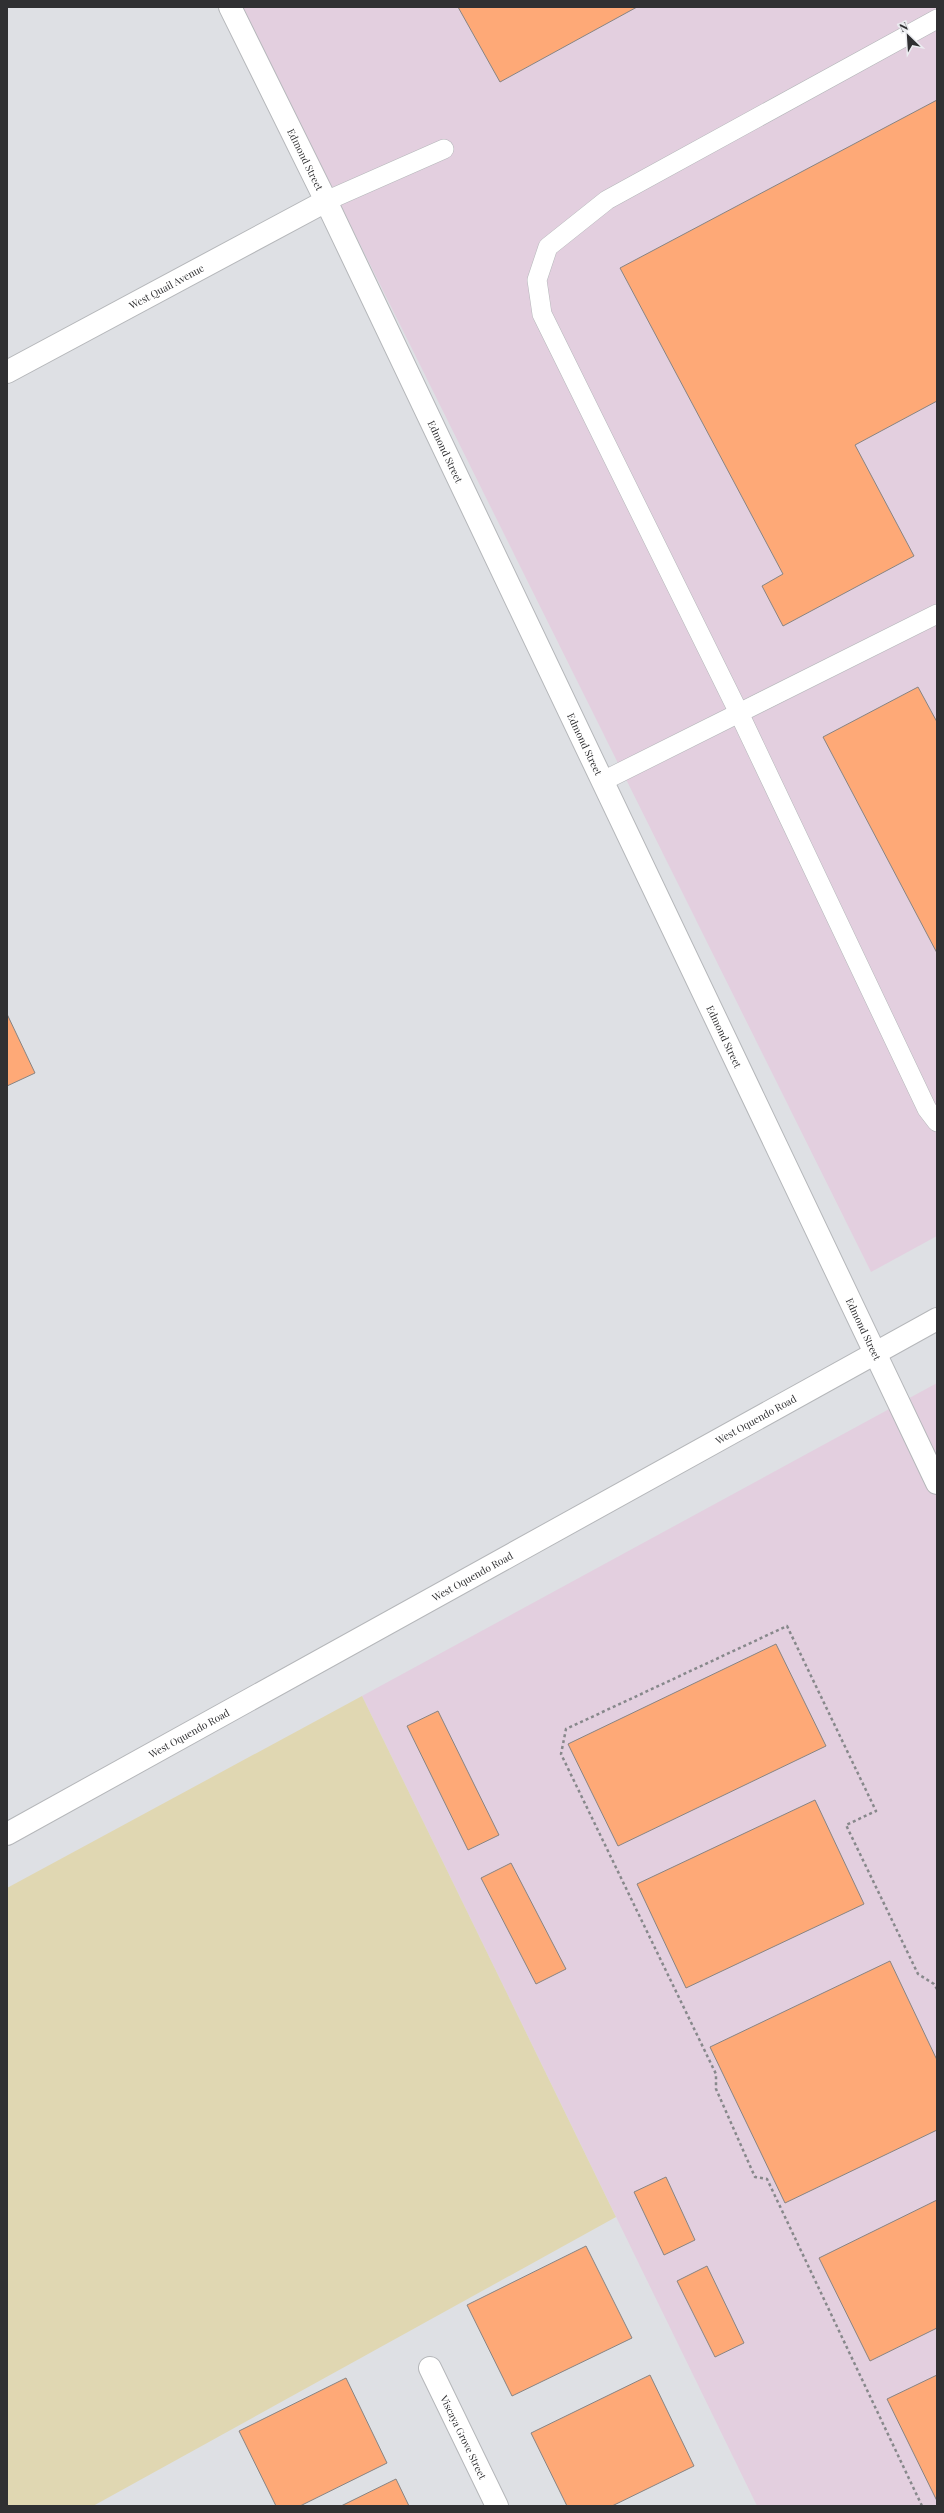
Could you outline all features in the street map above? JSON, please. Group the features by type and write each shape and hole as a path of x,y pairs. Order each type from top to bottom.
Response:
{"street":[{"name":"Edmond Street","path":"230,7 326,201 876,1352 937,1483"},
{"name":"West Quail Avenue","path":"7,372 326,201"},
{"name":"West Oquendo Road","path":"7,1834 937,1319"},
{"name":"Viscaya Grove Street","path":"430,2368 497,2506"}],"lane":[{"path":"937,19 607,200 548,247 537,280 542,314 739,713 926,1109 937,1122"},
{"path":"326,201 444,149"},
{"path":"603,781 937,614"}],"path":[{"path":"922,2506 767,2179 755,2177 716,2089 716,2074 562,1754 566,1729 787,1626 876,1811 846,1825 918,1974 934,1984 937,1989"}],"shaded area":[{"path":"242,7 937,7 937,1236 871,1272"},
{"path":"937,1383 937,2506 757,2506 362,1696"}],"sand":[{"path":"362,1696 616,2217 93,2506 7,2506 7,1888"}],"building":[{"path":"458,7 637,7 500,82"},
{"path":"937,100 937,401 855,445 914,556 783,626 762,586 783,574 620,268"},
{"path":"918,687 937,722 937,953 823,737"},
{"path":"7,1014 35,1073 7,1086"},
{"path":"776,1644 826,1746 618,1846 568,1744"},
{"path":"438,1711 499,1835 468,1850 407,1726"},
{"path":"815,1800 864,1904 686,1988 637,1884"},
{"path":"511,1863 566,1969 536,1984 481,1878"},
{"path":"890,1961 937,2060 937,2130 785,2203 710,2047"},
{"path":"666,2177 695,2240 664,2255 634,2192"},
{"path":"937,2200 937,2328 870,2361 819,2258"},
{"path":"586,2246 632,2338 512,2396 467,2305"},
{"path":"707,2266 744,2343 715,2357 677,2281"},
{"path":"650,2375 694,2466 612,2506 567,2506 531,2433"},
{"path":"937,2375 937,2501 887,2399"},
{"path":"346,2378 387,2463 300,2506 276,2506 239,2431"},
{"path":"396,2479 409,2506 341,2506"}]}
